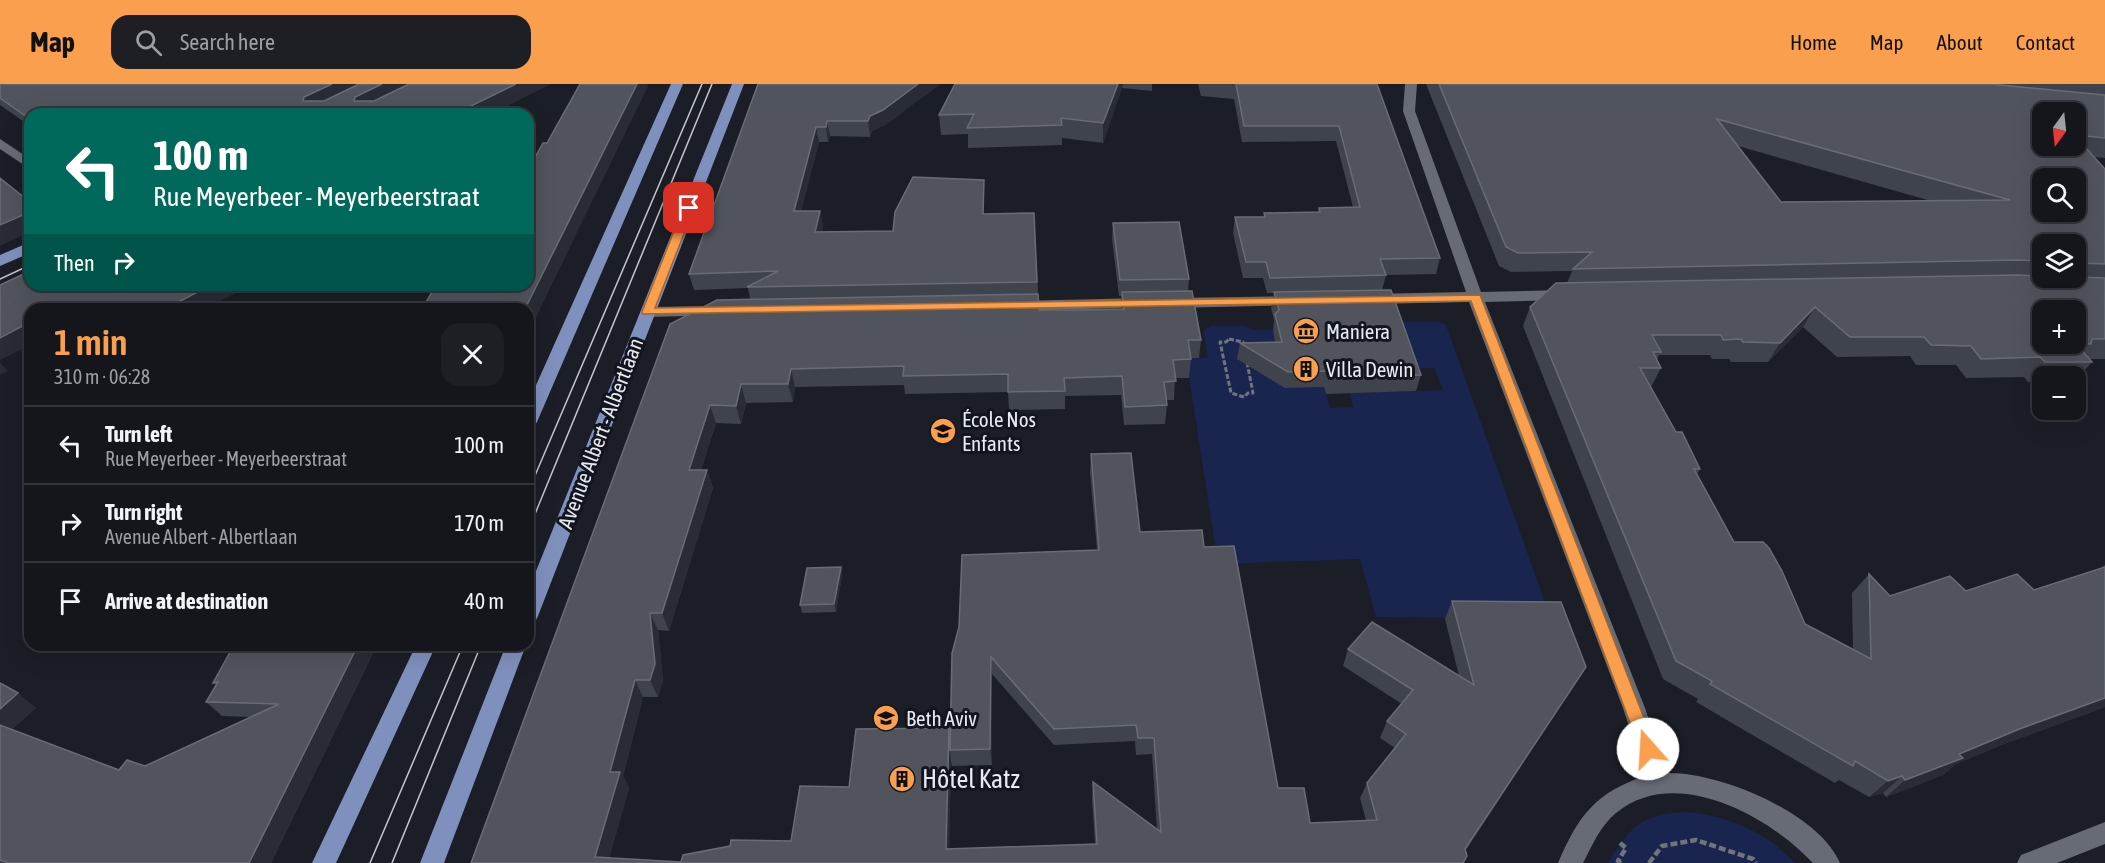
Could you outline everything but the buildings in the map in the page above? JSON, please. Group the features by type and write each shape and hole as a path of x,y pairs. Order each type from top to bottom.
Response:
{"main road":[{"path":"534,408 678,84"},
{"name":"Avenue Albert - Albertlaan","path":"534,601 738,84"},
{"path":"0,261 24,251"},
{"path":"324,863 423,651"},
{"path":"432,863 514,651"}],"street":[{"path":"1411,84 1409,111 1475,297 1630,697 1659,784"},
{"path":"0,143 24,161"},
{"path":"1351,300 1579,295"},
{"path":"994,306 1315,300"},
{"path":"648,312 736,311"},
{"path":"1570,863 1607,805 1631,791 1659,784 1684,784 1720,790 1777,817 1811,844 1828,863"},
{"path":"2029,863 2105,833"}],"path":[{"path":"1229,339 1243,342 1253,393 1248,393 1244,397 1230,393 1220,342 1226,342 1229,339"},
{"path":"1649,863 1662,846 1696,840 1753,859 1756,863"},
{"path":"1620,843 1626,848 1618,861 1621,863"}],"shaded area":[{"path":"1393,322 1440,322 1446,325 1551,619 1376,617 1360,559 1218,564 1186,358 1208,358 1203,331 1210,326 1245,326 1253,330 1273,330 1285,388 1324,387 1330,408 1353,407 1350,393 1443,390 1434,368 1409,369"},
{"path":"1685,812 1715,817 1745,827 1772,843 1795,863 1608,863 1623,840 1638,825 1658,816"}],"tram line":[{"path":"534,478 702,84"},
{"path":"534,516 712,84"},
{"path":"0,279 24,268"},
{"path":"370,863 460,651"},
{"path":"392,863 479,651"}],"place":[{"name":"Maniera","path":"1306,331"},
{"name":"Villa Dewin","path":"1306,369"},
{"name":"École Nos Enfants","path":"943,431"},
{"name":"Beth Aviv","path":"886,718"},
{"name":"Hôtel Katz","path":"902,779"}],"route":[{"path":"689,208 648,312 1475,297 1648,749"}]}
